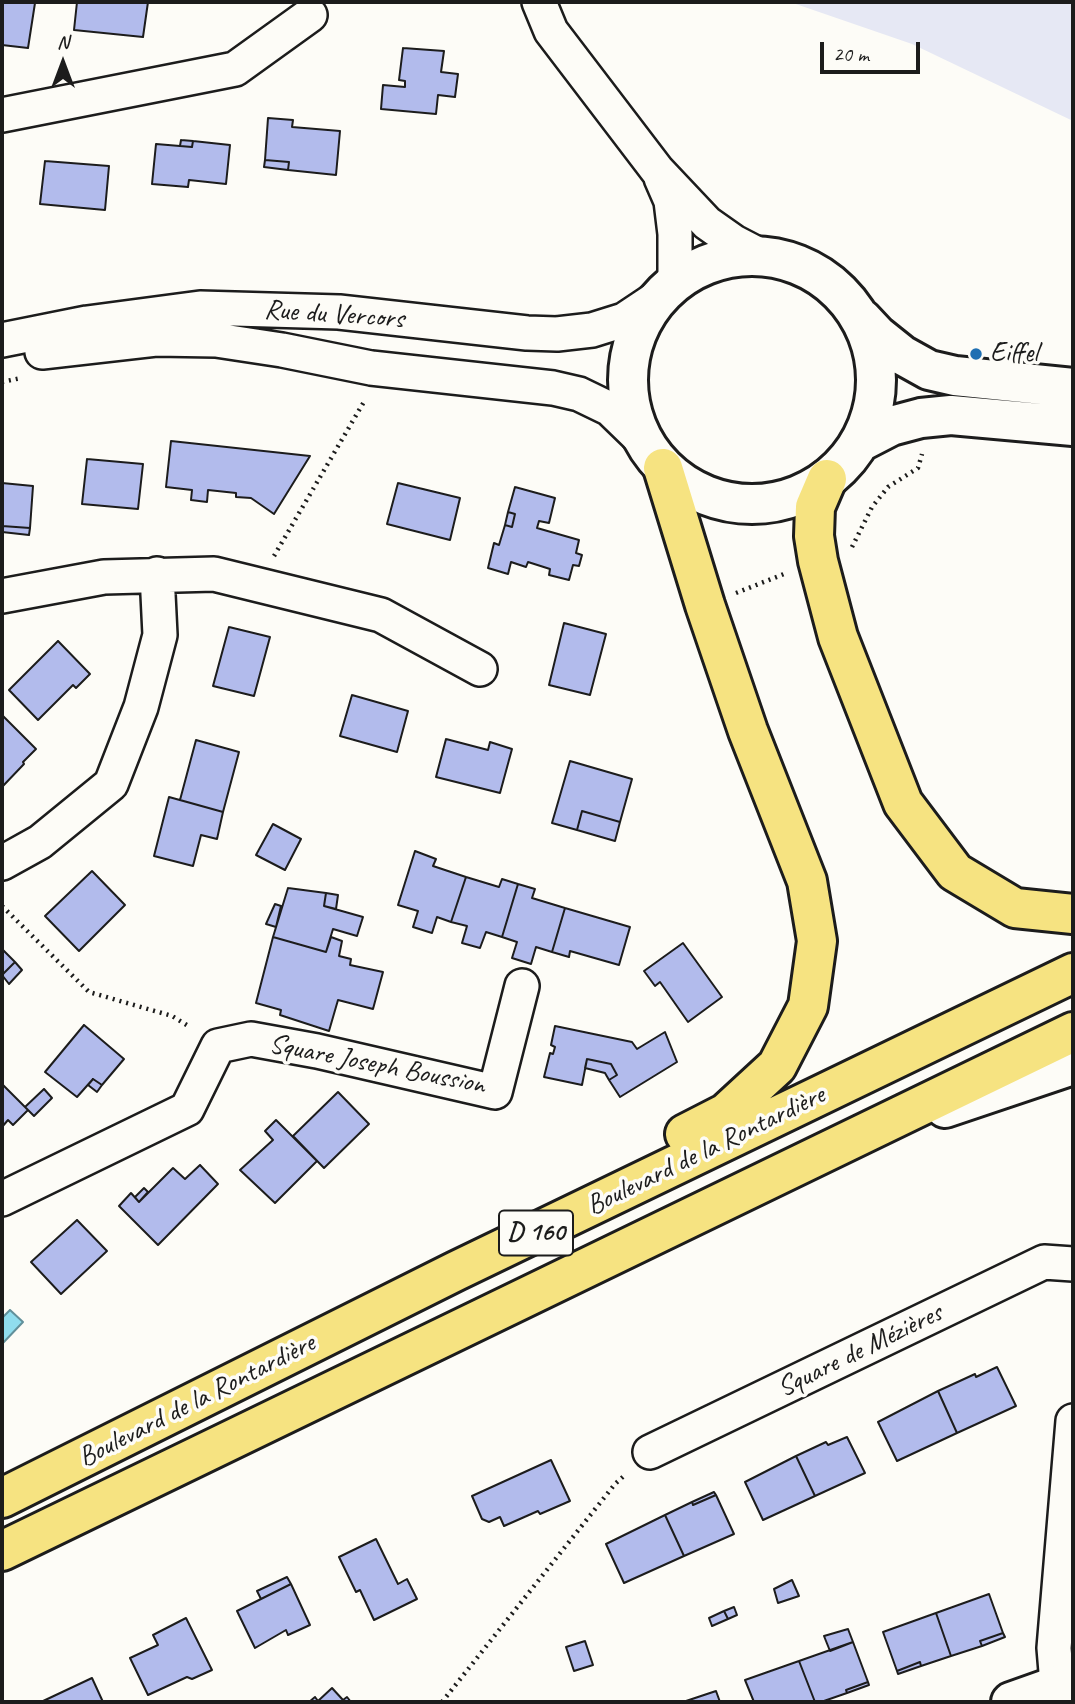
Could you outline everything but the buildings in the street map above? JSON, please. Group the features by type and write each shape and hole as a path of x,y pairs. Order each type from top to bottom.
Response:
{"main road":[{"path":"456,1271 549,1204 726,1113 777,1066 808,1006 817,941 807,881 748,731 653,454"},
{"path":"827,479 815,507 814,536 818,561 838,637 903,803 955,872 1015,908 1073,914"},
{"name":"Boulevard de la Rontardière","path":"2,1498 456,1271 1073,974"},
{"name":"Boulevard de la Rontardière","path":"2,1551 1073,1032"}],"street":[{"path":"540,2 551,31 657,170 707,223 734,242 761,256 797,265 829,283 877,335 902,355 929,370 955,376 1073,388"},
{"path":"2,115 235,69 310,15"},
{"path":"657,170 671,201 675,234 667,290"},
{"path":"761,256 724,259 689,273 667,290 638,328 628,365 629,403 653,454 692,489 726,502 761,504 796,496 827,479 845,462 860,442 873,410 876,375 870,341 854,310"},
{"name":"Rue du Vercors","path":"2,340 87,323 200,308 339,313 557,334 592,330 624,320 667,290"},
{"name":"Rue du Vercors","path":"12,368 156,339 216,340 371,368 553,388 579,394 610,409 653,454"},
{"path":"860,442 891,426 921,418 951,415 1073,426"},
{"path":"2,863 40,842 111,784 141,708 160,635 157,574"},
{"path":"2,596 104,577 214,574 381,615 480,669"},
{"name":"Square Joseph Boussion","path":"218,1045 251,1039 317,1051 495,1092 522,986"},
{"path":"2,1199 187,1109 218,1045"},
{"path":"869,1130 1073,1065"},
{"name":"Square de Mézières","path":"650,1452 1044,1262 1073,1264"},
{"path":"1010,1702 1065,1682 1055,1648 1073,1421"}],"path":[{"path":"2,382 12,368"},
{"path":"256,584 304,507 370,390"},
{"path":"705,605 818,561 848,554 872,507 888,487 918,468 924,446 921,418"},
{"path":"2,906 89,992 172,1016 218,1045"},
{"path":"442,1702 615,1484 650,1452"}],"shaded area":[{"path":"790,2 1073,2 1073,121 912,44"}],"water":[{"path":"10,1310 23,1322 2,1344 2,1318"}],"place":[{"name":"Eiffel","path":"976,354"}]}
